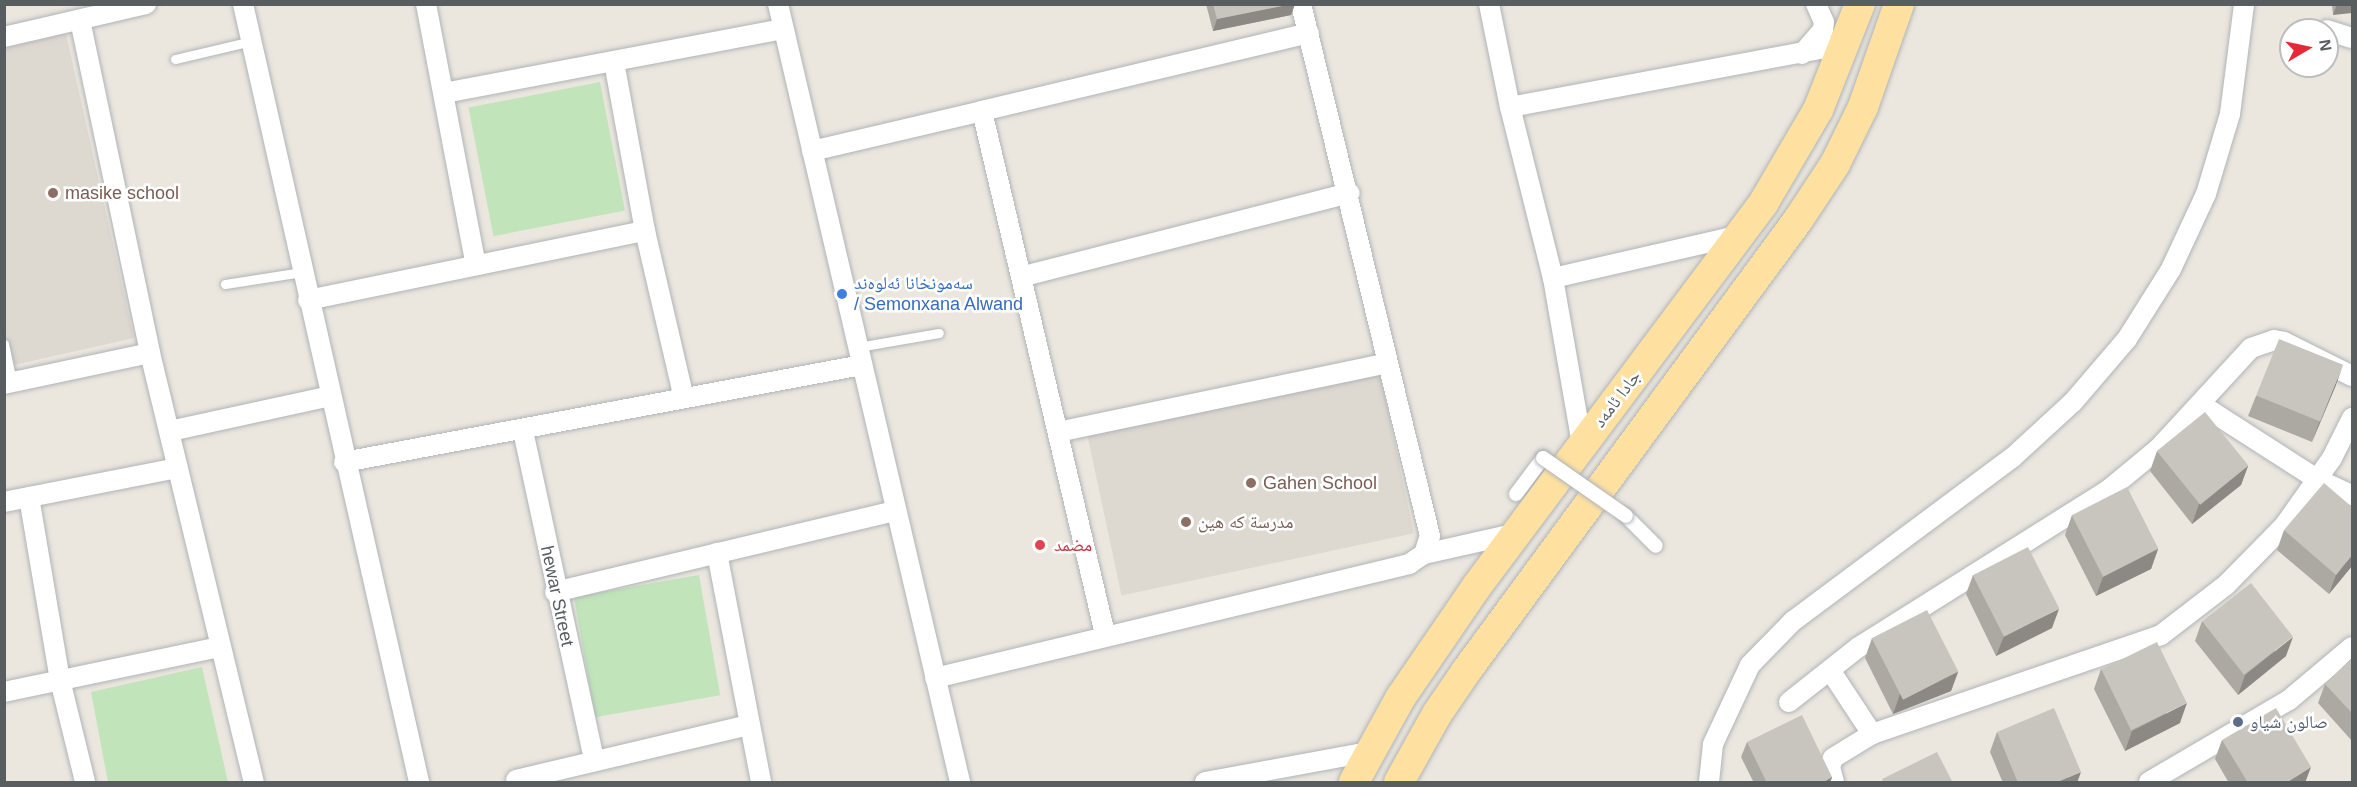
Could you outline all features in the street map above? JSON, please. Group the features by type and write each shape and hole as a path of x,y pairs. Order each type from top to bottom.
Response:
{"main road":[{"name":"جادا ئامەد","path":"1354,783 1368,752 1426,659 1582,445 1742,235 1802,141 1846,44 1860,4"},
{"path":"1399,783 1437,714 1467,670 1798,220 1835,164 1863,107 1899,4"}],"street":[{"path":"4,37 146,4"},
{"path":"243,4 344,462 419,783"},
{"path":"426,4 476,265"},
{"path":"778,4 960,783"},
{"path":"1301,4 1350,193 1387,363 1430,536 1424,554"},
{"path":"1489,4 1510,107 1553,278 1582,445"},
{"path":"1802,54 1823,30 1824,22 1816,4"},
{"path":"1709,783 1713,744 1750,665 1793,621 2012,458 2073,402 2127,339 2171,269 2206,194 2230,114 2244,4"},
{"path":"81,20 150,352 219,647 254,783"},
{"path":"444,93 783,29"},
{"path":"812,151 1309,33"},
{"path":"1510,107 1846,44"},
{"path":"614,62 645,231 684,398"},
{"path":"982,111 1024,276 1105,634"},
{"path":"1024,276 1350,193"},
{"path":"308,300 645,231"},
{"path":"1553,278 1742,235"},
{"path":"1789,702 1859,647 2108,491 2158,449 2251,348 2274,340 2352,376"},
{"path":"8,384 150,352"},
{"path":"344,462 523,431 684,398 860,356"},
{"path":"1058,432 1387,363"},
{"path":"170,431 331,396"},
{"path":"2200,404 2317,479 2352,495"},
{"path":"1833,783 1830,767 1833,758 1872,734 2161,635 2226,585 2284,526 2317,479 2352,418"},
{"name":"hewar Street","path":"523,431 555,592 594,760"},
{"path":"1516,494 1543,458 1626,516 1656,546"},
{"path":"4,502 178,468"},
{"path":"29,497 60,680 85,783"},
{"path":"555,592 896,511"},
{"path":"935,678 1105,634 1409,564 1424,554 1520,532"},
{"path":"717,553 761,783"},
{"path":"4,692 219,647"},
{"path":"2149,783 2289,700 2352,647"},
{"path":"1830,670 1872,734"},
{"path":"512,782 594,760 749,725"},
{"path":"1205,783 1368,752"}],"lane":[{"path":"175,59 252,41"},
{"path":"225,284 302,272"},
{"path":"860,356 939,333"},
{"path":"4,344 8,384"}],"shaded area":[{"name":"masike school","path":"66,34 134,338 5,367 4,48"},
{"name":"Gahen School","path":"1379,369 1414,533 1121,595 1087,431"}],"green space":[{"path":"600,82 625,211 493,236 468,108"},
{"path":"699,575 720,695 595,717 574,597"},
{"path":"202,667 228,782 108,782 91,692"}],"building":[{"path":"1213,4 1292,4 1217,19"},
{"path":"2279,339 2343,365 2320,421 2256,396"},
{"path":"2205,412 2248,466 2200,505 2157,451"},
{"path":"2324,483 2352,507 2352,555 2336,575 2284,530"},
{"path":"2127,487 2158,548 2103,577 2072,515"},
{"path":"2028,547 2059,608 2004,637 1973,575"},
{"path":"2251,583 2293,637 2244,675 2202,621"},
{"path":"1927,610 1958,671 1903,700 1872,638"},
{"path":"2157,642 2187,703 2131,730 2101,669"},
{"path":"2352,658 2352,713 2325,684"},
{"path":"2054,708 2081,772 2055,783 2018,783 1997,732"},
{"path":"2276,708 2311,767 2286,783 2248,783 2222,740"},
{"path":"1802,715 1832,777 1822,783 1767,783 1747,742"},
{"path":"1937,752 1953,783 1884,783 1882,779"}],"place":[{"name":"masike school","path":"53,193"},
{"name":"سەمونخانا ئەلوەند / Semonxana Alwand","path":"842,294"},
{"name":"Gahen School","path":"1251,483"},
{"name":"مدرسة كه هين","path":"1186,522"},
{"name":"مضمد","path":"1040,545"},
{"name":"صالون شياو","path":"2238,722"}]}
